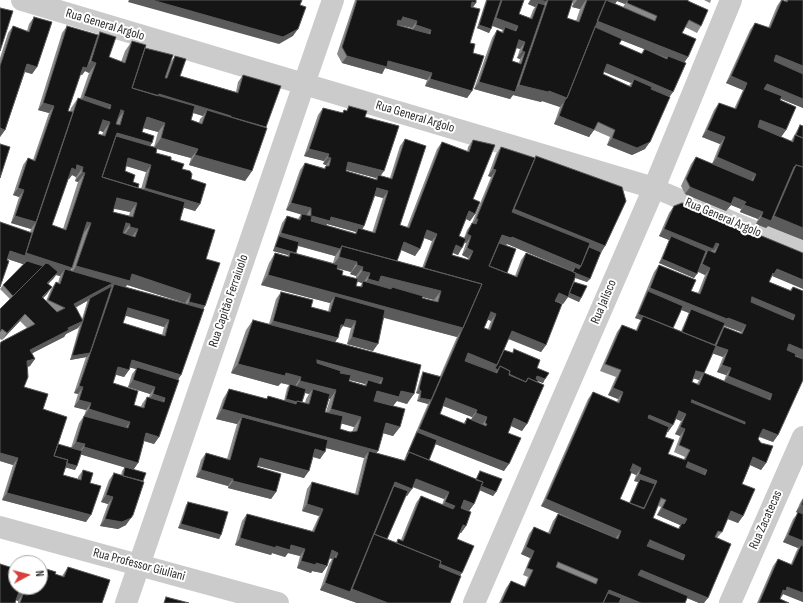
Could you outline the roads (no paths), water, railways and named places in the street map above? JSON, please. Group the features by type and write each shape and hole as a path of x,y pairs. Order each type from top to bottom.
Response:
{"street":[{"name":"Rua General Argolo","path":"22,0 654,188 803,252"},
{"name":"Rua Capitão Ferraiuolo","path":"126,603 333,0"},
{"name":"Rua Jalisco","path":"474,603 654,188 731,0"},
{"name":"Rua Zacatecas","path":"730,603 803,437"},
{"name":"Rua Professor Giuliani","path":"0,527 278,603"}]}
